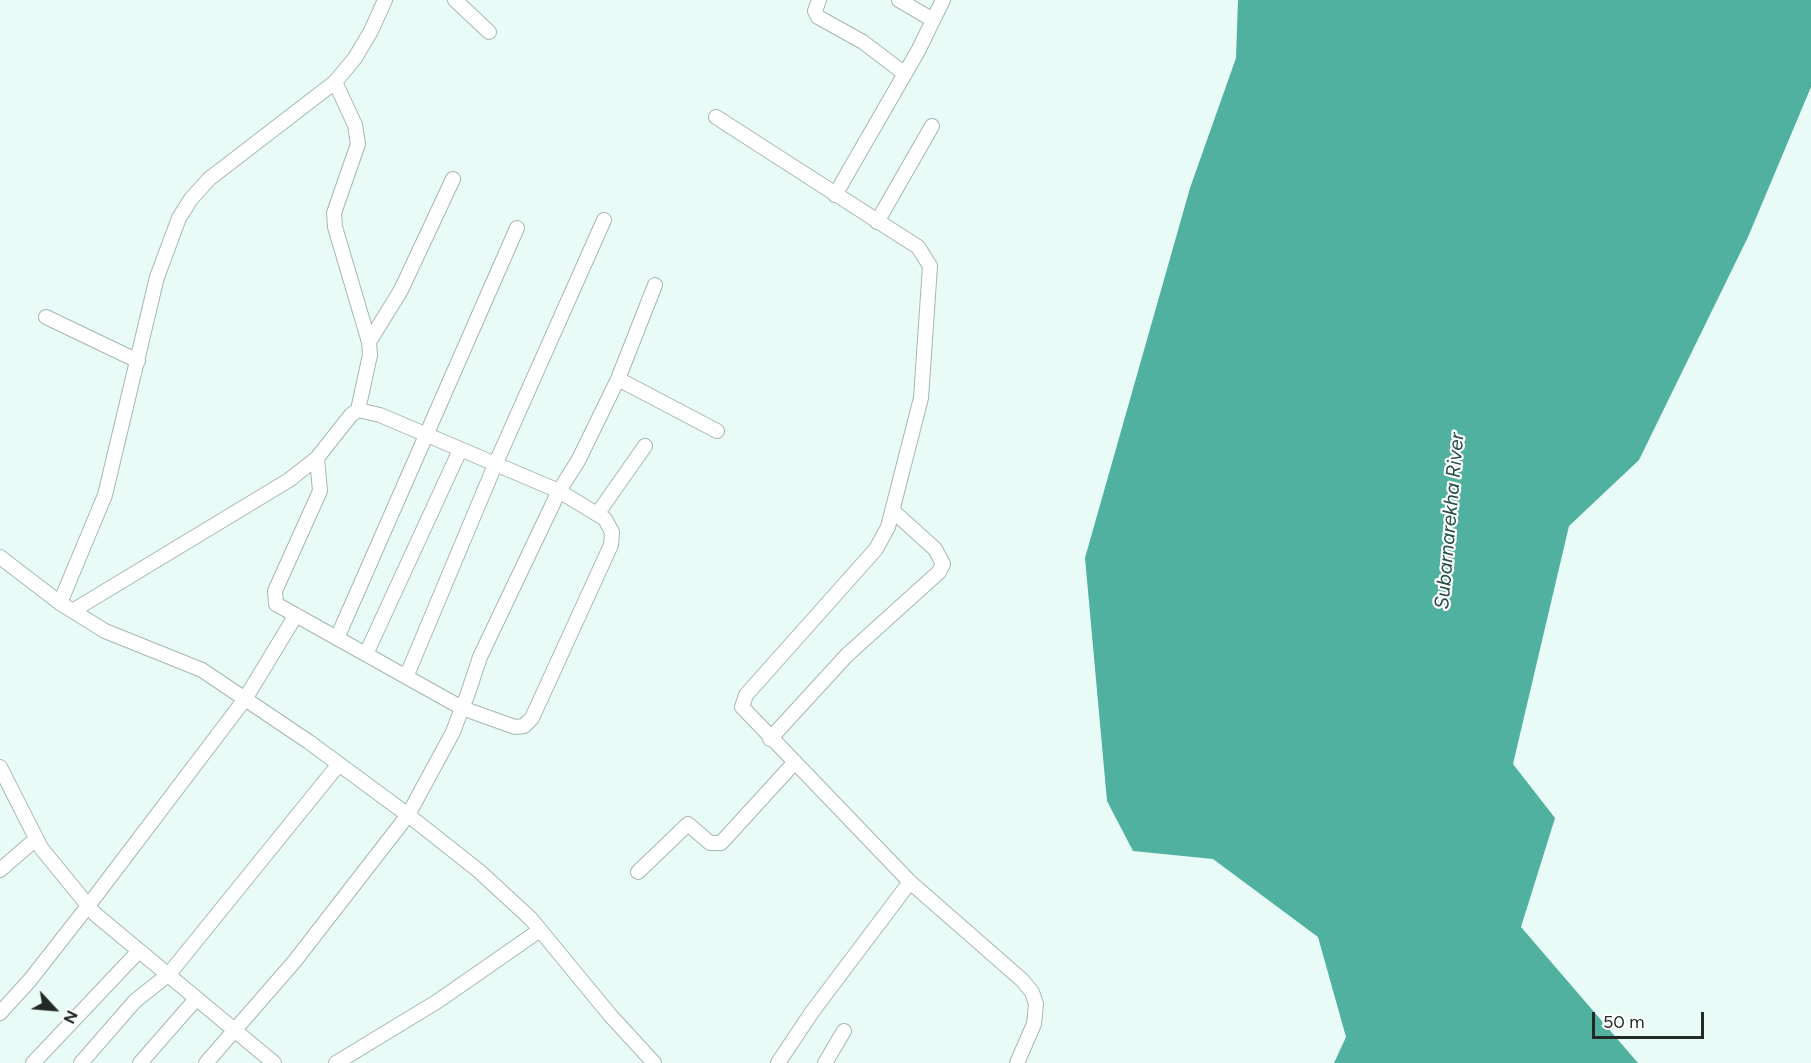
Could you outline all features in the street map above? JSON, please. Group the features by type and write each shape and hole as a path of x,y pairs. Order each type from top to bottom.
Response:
{"street":[{"path":"60,603 105,495 157,277 170,239 191,199 209,179 335,82 360,49 385,0"},
{"path":"455,0 489,32"},
{"path":"819,0 815,11 818,17 863,42 904,74"},
{"path":"898,0 933,20"},
{"path":"835,195 943,0"},
{"path":"74,610 290,480 317,458 351,415 358,410 370,355 369,342 335,227 337,201 358,144 355,125 335,82"},
{"path":"716,117 918,248 926,257 930,277 921,398 893,511 882,539 876,549 742,702 744,712 910,882 1022,980 1032,992 1036,1004 1034,1024 1017,1063"},
{"path":"878,222 932,126"},
{"path":"369,342 401,290 453,178"},
{"path":"407,675 495,465 604,220"},
{"path":"338,636 517,228"},
{"path":"206,1063 294,962 408,815 453,732 480,657 559,491 578,461 618,379 655,285"},
{"path":"46,317 138,361"},
{"path":"618,379 717,431"},
{"path":"317,458 320,491 274,595 280,608 338,636 462,708 515,727 524,726 532,718 611,544 610,525 598,513 559,491 380,415 358,410"},
{"path":"598,513 645,446"},
{"path":"367,652 460,450"},
{"path":"770,739 847,655 939,572 943,564 935,549 893,511"},
{"path":"0,557 60,603 105,631 202,670 339,764 408,815 479,871 540,930 610,1015 654,1063"},
{"path":"0,1012 30,980 88,906 245,699 296,615"},
{"path":"638,872 688,824 710,843 721,843 795,762"},
{"path":"81,1063 135,1001 169,974 339,764"},
{"path":"0,770 36,839 52,864 88,906 138,952 169,974 273,1063"},
{"path":"0,870 36,839"},
{"path":"778,1063 812,1012 910,882"},
{"path":"336,1063 438,1001 540,930"},
{"path":"33,1063 138,952"},
{"path":"140,1063 196,999"},
{"path":"825,1063 844,1031"}],"water":[{"name":"Subarnarekha River","path":"1238,0 1811,0 1811,87 1748,237 1639,460 1569,526 1513,764 1555,818 1521,927 1638,1063 1334,1063 1346,1037 1318,937 1213,859 1133,851 1107,801 1085,558 1190,188 1236,58"}]}
